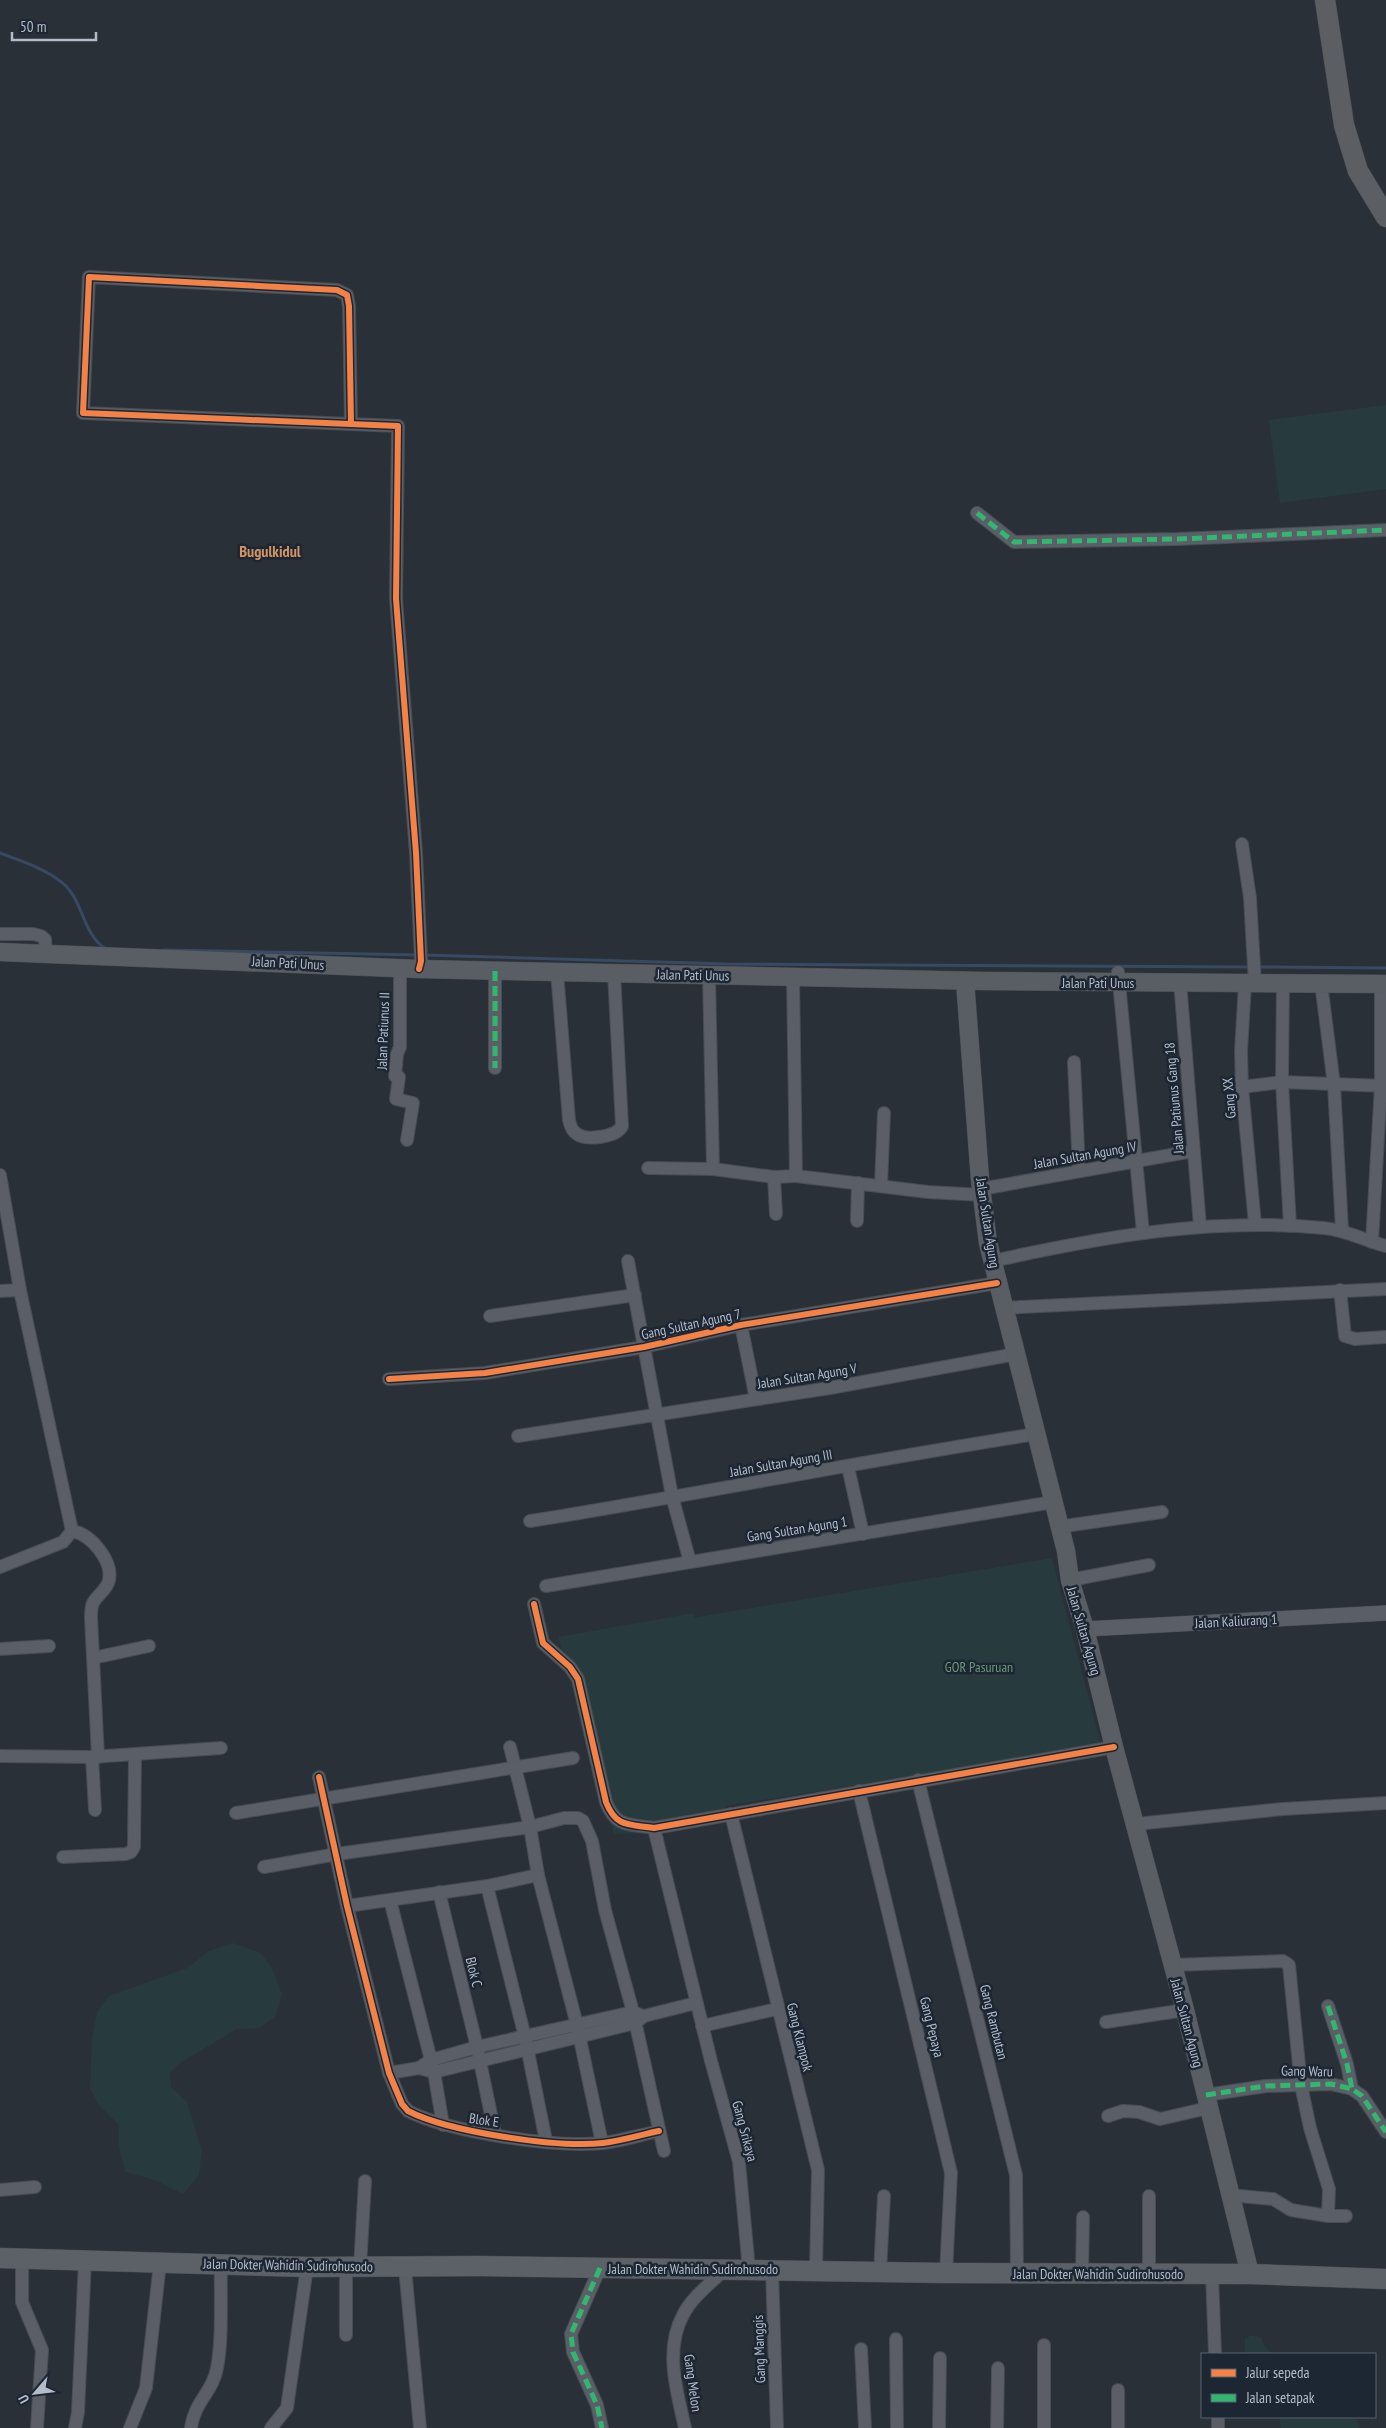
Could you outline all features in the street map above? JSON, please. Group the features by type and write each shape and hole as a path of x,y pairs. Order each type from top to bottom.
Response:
{"highway":[{"path":"1325,0 1344,125 1358,171 1386,217"}],"main road":[{"name":"Jalan Pati Unus","path":"0,952 46,947 400,968 420,961 495,971 965,981 1118,978 1180,982 1252,975 1283,983 1384,984"},
{"name":"Jalan Sultan Agung","path":"965,981 982,1192 997,1283 1058,1527 1066,1551 1070,1580 1086,1629 1114,1747 1185,2010 1229,2195 1250,2274"},
{"name":"Jalan Dokter Wahidin Sudirohusodo","path":"0,2258 307,2267 816,2270 1017,2274 1250,2274 1386,2279"}],"street":[{"path":"351,424 349,306 347,295 337,290 89,277 83,413 398,426 396,599 416,853 420,961"},
{"path":"977,513 1014,542 1178,539 1386,530"},
{"name":"Gang XX","path":"1242,844 1250,898 1252,975 1241,1051 1242,1087 1255,1217"},
{"path":"0,934 33,934 41,936 46,947"},
{"name":"Jalan Patiunus II","path":"400,968 400,1047 397,1054 395,1076 399,1077 396,1099 413,1104 407,1140"},
{"path":"495,971 495,1068"},
{"path":"557,972 569,1120 573,1129 582,1136 612,1136 622,1126 614,973"},
{"path":"709,975 713,1169"},
{"path":"793,977 796,1176"},
{"path":"1118,978 1142,1226"},
{"name":"Jalan Patiunus Gang 18","path":"1180,982 1200,1220"},
{"path":"1283,983 1282,1082 1290,1216"},
{"path":"1321,983 1334,1085 1342,1230"},
{"path":"1372,1242 1384,1086 1384,984"},
{"path":"1074,1062 1079,1171"},
{"path":"1242,1087 1282,1082 1384,1086"},
{"path":"881,1186 884,1113"},
{"name":"Jalan Sultan Agung IV","path":"648,1168 713,1169 774,1177 796,1176 881,1186 982,1192 1079,1171 1193,1151"},
{"path":"0,1175 20,1290 72,1531"},
{"path":"774,1177 776,1214"},
{"path":"857,1221 858,1183"},
{"path":"991,1252 1046,1249 1142,1226 1200,1220 1290,1216 1342,1230 1386,1246"},
{"path":"628,1261 672,1496 690,1562"},
{"name":"Gang Sultan Agung 7","path":"389,1379 485,1373 644,1347 741,1325 997,1283"},
{"path":"1003,1308 1386,1289"},
{"path":"0,1291 20,1290"},
{"path":"1340,1290 1345,1336 1355,1339 1386,1337"},
{"path":"490,1316 635,1295"},
{"path":"741,1325 756,1399"},
{"name":"Jalan Sultan Agung V","path":"518,1436 756,1399 1016,1354"},
{"name":"Jalan Sultan Agung III","path":"530,1521 848,1467 925,1451 1036,1434"},
{"path":"848,1467 863,1534"},
{"name":"Gang Sultan Agung 1","path":"546,1586 1053,1502"},
{"path":"1058,1527 1162,1512"},
{"path":"72,1531 89,1538 103,1557 110,1578 107,1586 93,1603 91,1618 95,1810"},
{"path":"0,1567 62,1542 72,1531"},
{"path":"1070,1580 1149,1565"},
{"path":"534,1604 543,1643 570,1667 578,1679 606,1802 611,1816 620,1823 655,1834 919,1787 1114,1747"},
{"name":"Jalan Kaliurang 1","path":"1086,1629 1386,1613"},
{"path":"0,1648 49,1646"},
{"path":"93,1658 148,1646"},
{"path":"510,1747 530,1827 538,1875 578,2031 602,2143"},
{"path":"0,1756 95,1757 221,1748"},
{"path":"63,1857 131,1852 134,1847 135,1755"},
{"path":"236,1813 573,1758"},
{"name":"Blok E","path":"319,1776 347,1906 389,2073 402,2104 408,2111 444,2125 546,2141 602,2143 659,2131"},
{"name":"Gang Rambutan","path":"919,1787 1016,2180 1017,2274"},
{"name":"Gang Pepaya","path":"860,1797 951,2177 946,2273"},
{"path":"1136,1824 1274,1810 1386,1803"},
{"path":"264,1868 337,1854 530,1827 564,1818 578,1818 588,1829 605,1910 637,2017 664,2151"},
{"name":"Gang Klampok","path":"732,1819 818,2175 816,2270"},
{"name":"Gang Srikaya","path":"655,1834 696,2003 741,2173 749,2270"},
{"path":"347,1906 486,1886 538,1875"},
{"path":"486,1886 527,2043 546,2141"},
{"name":"Blok C","path":"438,1892 478,2054 495,2134"},
{"path":"390,1900 432,2066 444,2125"},
{"path":"1172,1965 1283,1962 1289,1964 1301,2084 1310,2128 1329,2190 1328,2216"},
{"path":"389,2073 432,2066 696,2003"},
{"path":"1328,2006 1347,2064 1352,2089 1370,2105 1386,2132"},
{"path":"702,2026 777,2009"},
{"path":"1106,2022 1185,2010"},
{"name":"Gang Waru","path":"1108,2116 1123,2112 1139,2112 1160,2119 1207,2102 1266,2086 1331,2084 1352,2089"},
{"path":"346,2335 365,2181"},
{"path":"0,2190 35,2187"},
{"path":"1229,2195 1273,2199 1288,2209 1328,2216 1346,2216"},
{"path":"880,2272 884,2196"},
{"path":"1149,2196 1149,2274"},
{"path":"1082,2273 1083,2217"},
{"path":"22,2259 22,2302 42,2350 37,2428"},
{"path":"75,2428 78,2412 85,2260"},
{"path":"130,2428 146,2388 160,2263"},
{"path":"191,2428 195,2408 204,2397 217,2369 221,2264"},
{"path":"271,2428 287,2408 307,2267"},
{"path":"405,2268 420,2428"},
{"path":"600,2268 571,2334 573,2352 597,2405 602,2428"},
{"name":"Gang Melon","path":"685,2428 674,2372 673,2350 676,2329 692,2301 724,2270"},
{"name":"Gang Manggis","path":"772,2270 777,2428"},
{"path":"1212,2274 1215,2353"},
{"path":"896,2339 898,2428"},
{"path":"1044,2345 1044,2428"},
{"path":"861,2349 865,2428"},
{"path":"939,2428 940,2358"},
{"path":"997,2428 998,2368"},
{"path":"1118,2390 1118,2428"}],"green space":[{"path":"1386,405 1386,489 1280,503 1269,420"},
{"name":"GOR Pasuruan","path":"1052,1558 1101,1745 726,1806 725,1821 663,1833 614,1834 558,1637 694,1613 695,1618"},
{"path":"233,1943 261,1953 272,1968 282,1994 275,2017 259,2028 237,2029 180,2063 170,2073 171,2087 187,2102 202,2152 199,2175 183,2194 155,2180 125,2172 119,2146 119,2125 98,2104 90,2088 92,2039 97,2012 109,1996 187,1968 209,1951"},
{"path":"1251,2335 1261,2338 1271,2353 1245,2353 1245,2339"},
{"path":"1279,2418 1355,2418 1360,2428 1281,2428"}],"waterway":[{"path":"0,853 43,870 66,886 72,893 93,936 106,949"},
{"path":"164,950 418,955"},
{"path":"424,955 727,964 1250,967"},
{"path":"1257,967 1386,968"}],"marked path":[{"path":"977,513 1014,542 1178,539 1386,530"},
{"path":"495,971 495,1068"},
{"path":"1328,2006 1347,2064 1352,2089"},
{"path":"1206,2095 1266,2086 1331,2084 1352,2089 1362,2096 1386,2132"},
{"path":"600,2268 571,2334 573,2352 597,2405 602,2428"}],"cycle path":[{"path":"351,424 349,306 347,295 337,290 89,277 83,413 398,426 396,599 416,853 421,961 419,969"},
{"path":"389,1379 485,1373 644,1347 741,1325 997,1283"},
{"path":"534,1604 543,1643 570,1667 578,1679 606,1802 619,1821 630,1825 654,1828 1114,1747"},
{"path":"319,1777 347,1906 389,2073 402,2104 408,2111 449,2126 531,2141 583,2144 603,2143 659,2131"}],"district":[{"name":"Bugulkidul","path":"270,551"}]}
